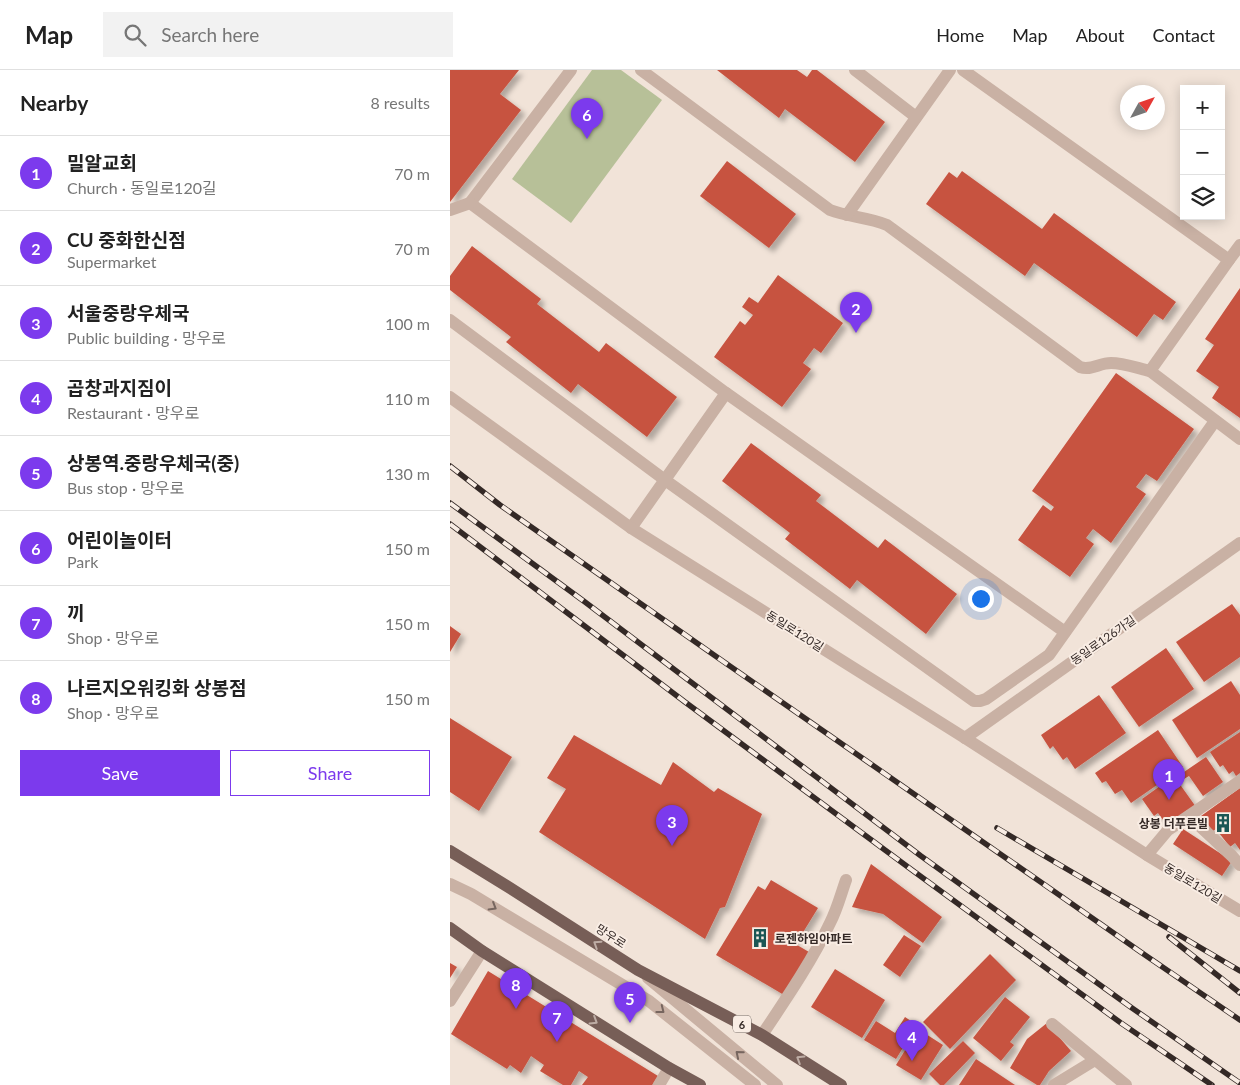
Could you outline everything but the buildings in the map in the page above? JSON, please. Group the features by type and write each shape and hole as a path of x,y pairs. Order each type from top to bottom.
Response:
{"main road":[{"name":"망우로","path":"450,851 638,970 762,1035 841,1085"},
{"path":"450,928 482,951 669,1068 700,1085"}],"street":[{"path":"450,210 470,203 571,70"},
{"path":"641,70 830,210 887,225 1080,367 1090,369 1104,363 1114,362 1150,371 1240,439"},
{"path":"855,70 916,117"},
{"path":"847,215 950,70"},
{"path":"963,70 1229,260"},
{"path":"470,203 726,393 1066,632"},
{"path":"1150,371 1240,245"},
{"path":"450,320 665,480 974,701 986,699 1044,660 1053,651 1215,421"},
{"path":"631,528 726,393"},
{"name":"동일로120길","path":"450,397 631,528 966,738 1147,855 1240,911"},
{"name":"동일로126가길","path":"966,738 1240,543"},
{"path":"1147,855 1173,834 1189,816 1240,781"},
{"path":"1189,816 1240,865"},
{"path":"762,1035 822,940 831,922 846,880"},
{"path":"450,884 471,894 649,1001 755,1085"},
{"path":"450,1001 482,951"},
{"path":"638,970 777,1085"},
{"path":"1052,1024 1126,1085"},
{"path":"1054,1085 1095,1060"},
{"path":"659,1085 669,1068"}],"green space":[{"path":"592,70 621,70 662,100 571,223 512,179"}],"railway":[{"path":"450,466 500,505 1240,1020"},
{"path":"450,503 585,602 921,856 1132,1008 1240,1083"},
{"path":"450,524 685,702 912,870 1121,1023 1212,1085"},
{"path":"997,828 1240,971"},
{"path":"1169,937 1240,993"}],"place":[{"name":"어린이놀이터","path":"587,139"},
{"name":"CU 중화한신점","path":"856,333"},
{"name":"밀알교회","path":"1169,800"},
{"name":"상봉 더푸른빌","path":"1223,823"},
{"name":"서울중랑우체국","path":"672,846"},
{"name":"로젠하임아파트","path":"760,938"},
{"name":"나르지오워킹화 상봉점","path":"516,1009"},
{"name":"상봉역.중랑우체국(중)","path":"630,1023"},
{"name":"끼","path":"557,1042"},
{"name":"곱창과지짐이","path":"912,1061"}]}
